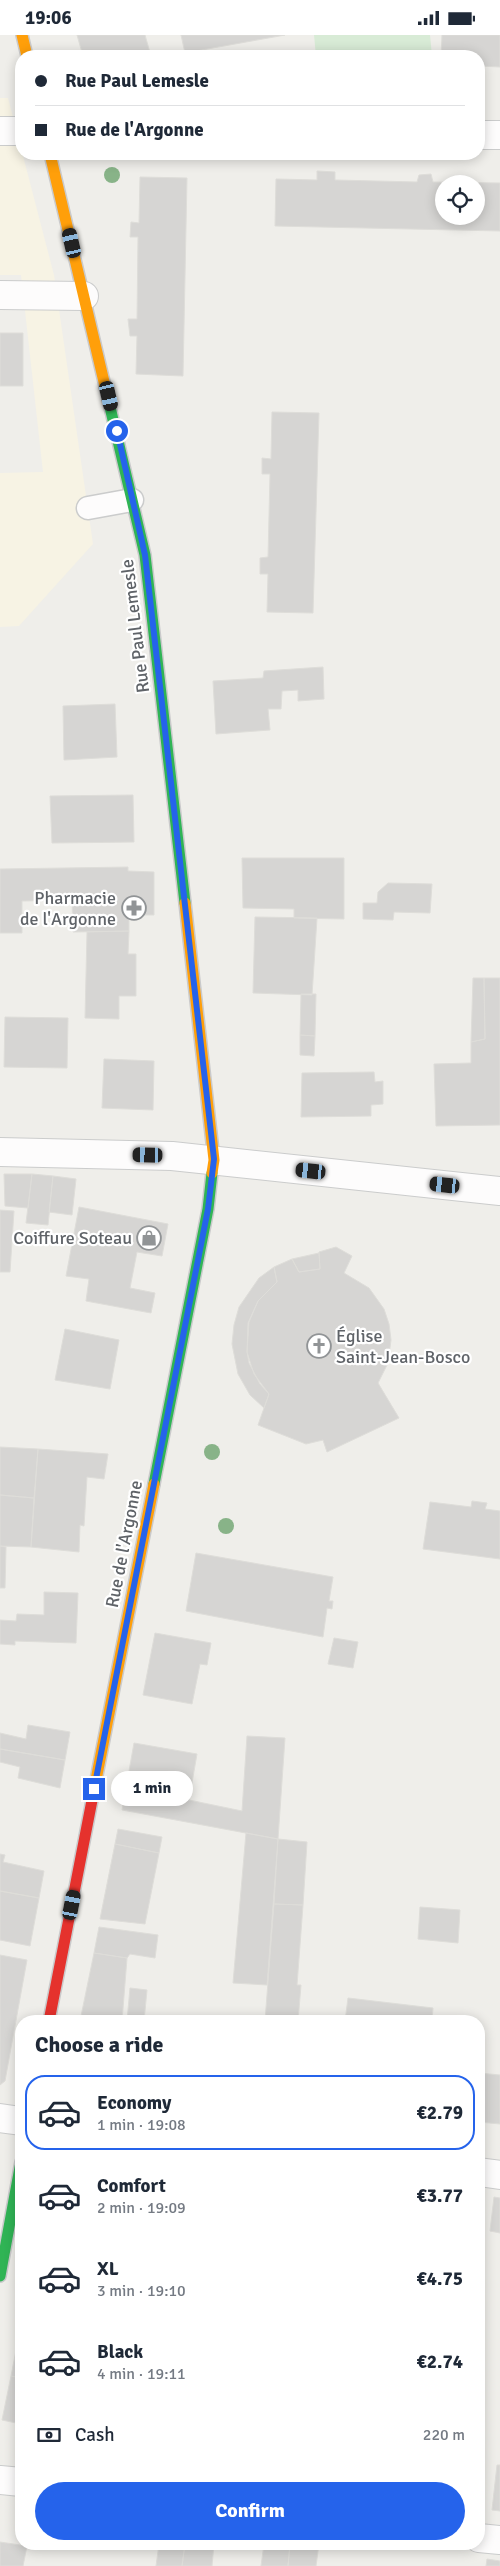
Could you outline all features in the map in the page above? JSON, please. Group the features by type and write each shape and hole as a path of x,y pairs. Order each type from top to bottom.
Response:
{"street":[{"path":"22,35 26,50"},
{"path":"0,131 15,131"},
{"path":"485,135 500,135"},
{"name":"Rue Paul Lemesle","path":"51,160 145,555 205,1072"},
{"path":"0,295 84,296"},
{"name":"Rue de l'Argonne","path":"50,2015 208,1209 214,1159 205,1072"},
{"path":"0,1152 172,1156 214,1159 500,1191"},
{"path":"0,2119 15,2120"},
{"path":"485,2173 500,2175"},
{"path":"0,2276 15,2195"},
{"path":"0,2479 15,2481"},
{"path":"485,2539 500,2540"}],"lane":[{"path":"88,508 132,500"}],"shaded area":[{"path":"0,98 8,98 15,125 15,160 24,160 54,275 93,544 19,626 0,627 0,473 43,472 21,275 0,275"}],"green space":[{"path":"314,35 430,35 431,50 315,50"}],"building":[{"path":"77,35 145,35 149,50 81,50"},
{"path":"181,35 285,35 202,50 184,50"},
{"path":"442,35 500,35 500,67 485,66 485,50 441,50"},
{"path":"317,171 335,172 335,180 417,182 419,175 431,174 433,182 435,182 435,225 485,225 485,183 500,183 500,231 275,226 276,179 317,180"},
{"path":"140,177 187,178 183,376 136,374 137,336 130,336 128,319 137,319 138,237 130,237 131,222 139,223"},
{"path":"0,333 23,333 23,386 0,386"},
{"path":"272,412 319,413 313,613 267,612 268,574 260,574 260,558 268,557 270,474 262,474 262,458 271,459"},
{"path":"323,667 324,699 298,701 298,690 282,691 281,709 268,709 270,730 216,734 213,681 263,678 264,671"},
{"path":"115,704 117,757 64,760 63,706"},
{"path":"133,795 134,842 52,843 50,796"},
{"path":"242,858 344,858 344,919 294,918 294,909 243,908"},
{"path":"128,867 128,871 154,872 154,915 129,915 129,931 73,932 72,900 22,901 22,933 0,933 0,869"},
{"path":"388,883 432,884 430,913 394,912 393,920 363,919 363,903 377,903 378,892"},
{"path":"255,917 317,918 312,995 253,993"},
{"path":"129,931 128,954 136,954 136,996 119,996 119,1019 85,1018 87,932"},
{"path":"473,978 484,978 485,1039 471,1042"},
{"path":"484,978 500,978 500,1125 436,1126 434,1064 471,1063 471,1042 485,1039"},
{"path":"301,994 316,994 315,1036 300,1035"},
{"path":"5,1017 68,1018 67,1068 4,1067"},
{"path":"300,1035 315,1036 314,1056 300,1055"},
{"path":"104,1059 154,1061 153,1110 102,1108"},
{"path":"374,1072 375,1082 383,1081 383,1104 371,1105 371,1116 301,1117 302,1073"},
{"path":"4,1174 32,1174 28,1208 5,1206"},
{"path":"32,1174 53,1176 48,1225 26,1223"},
{"path":"53,1176 76,1179 72,1215 49,1212"},
{"path":"79,1207 168,1224 162,1256 137,1252 130,1288 155,1293 151,1313 86,1301 89,1279 66,1276"},
{"path":"0,1210 14,1211 10,1272 0,1272"},
{"name":"Église Saint-Jean-Bosco","path":"336,1247 352,1256 344,1273 369,1288 384,1309 389,1324 391,1340 388,1363 378,1383 399,1418 327,1452 323,1440 306,1444 258,1425 269,1394 254,1374 247,1352 249,1322 258,1301 277,1282 274,1267 292,1259 299,1272 320,1269 319,1252"},
{"path":"319,1253 320,1269 299,1272 292,1259"},
{"path":"274,1267 277,1282 258,1301 248,1323 247,1352 249,1363 260,1384 269,1394 264,1408 250,1395 238,1374 232,1344 234,1325 239,1307 259,1278"},
{"path":"65,1329 119,1340 110,1389 55,1380"},
{"path":"0,1447 38,1449 34,1498 0,1495"},
{"path":"38,1449 108,1454 104,1479 87,1477 84,1526 80,1525 79,1552 31,1547"},
{"path":"0,1495 34,1498 31,1547 0,1546"},
{"path":"472,1501 487,1503 485,1509 500,1511 500,1559 423,1549 430,1502 471,1507"},
{"path":"0,1546 6,1547 5,1588 0,1588"},
{"path":"196,1553 333,1577 329,1601 333,1601 332,1609 327,1608 323,1637 186,1611"},
{"path":"44,1592 78,1593 76,1643 15,1641 15,1645 0,1644 0,1620 16,1621 17,1614 44,1615"},
{"path":"155,1633 211,1643 207,1665 200,1664 192,1704 143,1695"},
{"path":"334,1638 358,1642 353,1668 328,1664"},
{"path":"28,1725 70,1732 65,1760 0,1749 0,1733 26,1739"},
{"path":"247,1736 285,1738 278,1839 122,1810 134,1743 197,1754 189,1800 242,1811"},
{"path":"0,1749 65,1760 60,1788 18,1778 20,1767 0,1762"},
{"path":"118,1829 162,1837 159,1853 115,1844"},
{"path":"246,1833 278,1839 267,1985 233,1983"},
{"path":"278,1839 307,1842 303,1905 274,1904"},
{"path":"115,1844 159,1853 145,1924 100,1919"},
{"path":"0,1854 5,1855 3,1862 44,1871 39,1898 0,1891"},
{"path":"0,1891 39,1898 30,1946 0,1940"},
{"path":"274,1904 303,1905 297,1985 301,1985 298,2015 265,2015"},
{"path":"420,1907 460,1910 458,1943 418,1939"},
{"path":"99,1927 158,1935 155,1958 130,1954 127,1958 94,1953"},
{"path":"94,1953 127,1958 122,2015 81,2015"},
{"path":"0,1955 27,1960 17,2015 15,2015 15,2026 5,2081 0,2085"},
{"path":"130,1988 147,1990 145,2015 128,2015"},
{"path":"348,1998 433,2008 432,2015 346,2015"},
{"path":"485,2074 500,2075 500,2124 485,2123"},
{"path":"494,2197 500,2198 500,2233 490,2231"},
{"path":"15,2356 15,2377 11,2376"},
{"path":"11,2376 15,2377 15,2423 2,2420"},
{"path":"497,2465 500,2465 500,2511 492,2510"},
{"path":"0,2542 15,2544 15,2550 26,2550 23,2566 0,2566"},
{"path":"158,2550 184,2550 182,2566 156,2566"},
{"path":"184,2550 213,2550 212,2566 182,2566"},
{"path":"263,2550 289,2550 288,2566 261,2566"},
{"path":"289,2550 318,2550 316,2566 288,2566"},
{"path":"487,2559 500,2561 500,2566 486,2566"}],"traffic: fast":[{"path":"105,386 145,555 185,903"},
{"path":"154,1484 208,1209 212,1173"},
{"path":"0,2276 15,2195"}],"traffic: slow":[{"path":"22,35 26,50"},
{"path":"51,160 105,386"},
{"path":"185,903 214,1160 212,1173"},
{"path":"95,1785 154,1484"}],"traffic: jam":[{"path":"50,2015 95,1785"}],"place":[{"name":"Pharmacie de l'Argonne","path":"134,908"},
{"name":"Coiffure Soteau","path":"149,1238"},
{"name":"Église Saint-Jean-Bosco","path":"319,1346"}],"route":[{"path":"94,1789 208,1209 214,1159 209,1102 145,555 117,431"}]}
